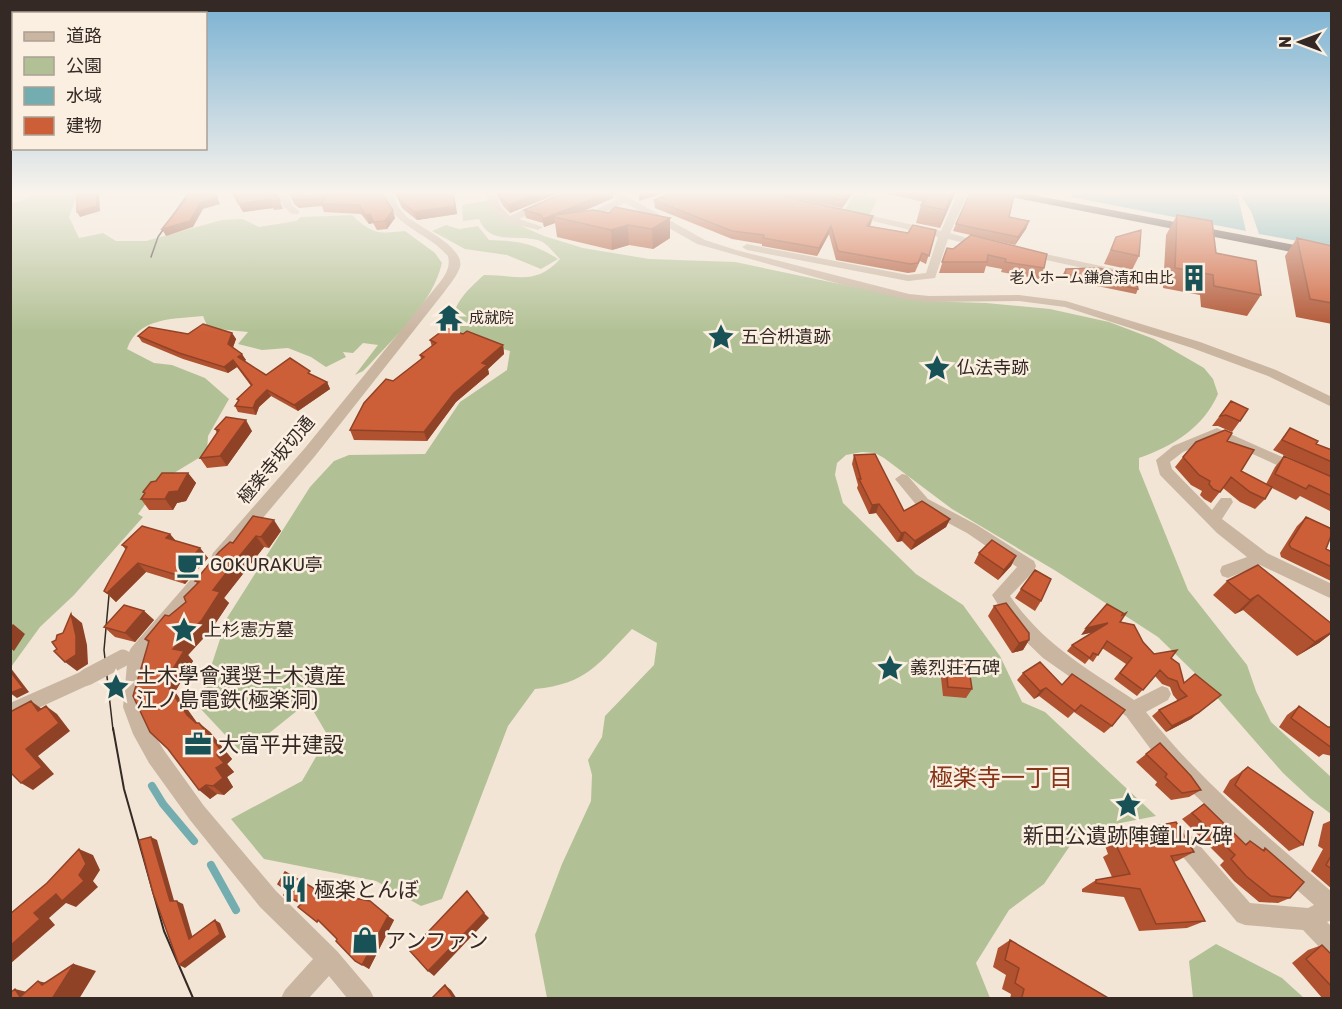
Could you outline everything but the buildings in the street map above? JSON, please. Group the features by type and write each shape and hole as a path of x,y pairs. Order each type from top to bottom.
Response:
{"highway":[{"path":"1239,238 1332,256"}],"street":[{"name":"極楽寺坂切通","path":"130,656 310,452 441,289 455,267 454,257 443,244 432,238"},
{"path":"695,238 732,252 909,297 929,299 1019,298 1066,304 1196,345 1272,373 1332,403"},
{"path":"709,238 908,278 931,276 944,238"},
{"path":"959,238 999,247"},
{"path":"1020,252 1138,277"},
{"path":"1332,485 1217,433 1178,449 1163,460 1165,471 1213,520 1261,558 1332,592"},
{"path":"903,479 924,502 972,529 1028,566 1000,595 1020,625 1049,652 1134,710 1181,768 1245,830 1332,908 1308,919 1245,914 1178,836"},
{"path":"1213,520 1226,502"},
{"path":"1228,571 1261,558"},
{"path":"10,712 130,656 132,707 140,728 156,756 197,813 268,899 328,959 362,999"},
{"path":"1134,710 1162,694"},
{"path":"1308,919 1332,944"},
{"path":"293,999 328,959"}],"green space":[{"path":"11,238 111,238 116,241 146,241 157,238 415,238 435,253 442,263 437,278 422,305 392,341 363,371 355,375 378,345 363,343 353,353 343,352 346,357 326,367 311,357 288,348 262,350 238,344 248,332 208,328 203,316 169,319 148,325 139,331 127,349 154,363 172,365 205,378 229,399 208,436 207,453 164,479 138,514 143,517 74,595 40,627 11,667"},
{"path":"445,238 487,238 525,244 541,249 558,259 541,269 507,255 465,249"},
{"path":"530,238 551,238 583,248 649,259 735,262 921,301 986,303 1050,309 1109,322 1154,339 1204,368 1213,379 1218,394 1212,406 1186,434 1164,448 1139,458 1139,469 1188,590 1247,665 1271,722 1331,777 1331,814 1283,773 1200,678 1158,637 1056,571 952,509 884,458 875,453 862,452 846,455 837,463 835,475 843,503 916,574 963,605 1000,656 1022,702 1045,712 1156,816 1080,831 1044,884 1009,910 976,963 990,998 547,998 535,935 562,864 591,801 592,775 588,760 602,737 605,716 654,665 657,643 632,629 600,662 580,677 535,689 508,726 442,899 421,906 376,881 264,859 231,819 302,781 328,736 308,702 243,754 198,706 227,618 310,487 334,461 349,455 425,454 460,402 507,370 510,351 481,343 452,328 454,312 467,292 484,275 534,276 551,267 560,259 541,241"},
{"path":"1216,944 1282,978 1304,998 1193,998 1189,961"}],"water":[{"path":"1282,238 1331,238 1331,247"}],"waterway":[{"path":"152,786 163,804 194,841"},
{"path":"211,865 236,910"}],"tram line":[{"path":"151,257 158,238"},
{"path":"109,595 104,650 113,730"},
{"path":"113,728 124,789 164,931 193,998"}],"place":[{"name":"老人ホーム鎌倉清和由比","path":"1194,278"},
{"name":"成就院","path":"449,318"},
{"name":"五合枡遺跡","path":"721,337"},
{"name":"仏法寺跡","path":"937,368"},
{"name":"GOKURAKU亭","path":"190,565"},
{"name":"上杉憲方墓","path":"184,630"},
{"name":"義烈荘石碑","path":"890,668"},
{"name":"土木學會選奨土木遺産 江ノ島電鉄(極楽洞)","path":"116,687"},
{"name":"大富平井建設","path":"198,744"},
{"name":"新田公遺跡陣鐘山之碑","path":"1128,805"},
{"name":"極楽とんぼ","path":"294,889"},
{"name":"アンファン","path":"365,940"}],"district":[{"name":"極楽寺一丁目","path":"1001,778"}]}
